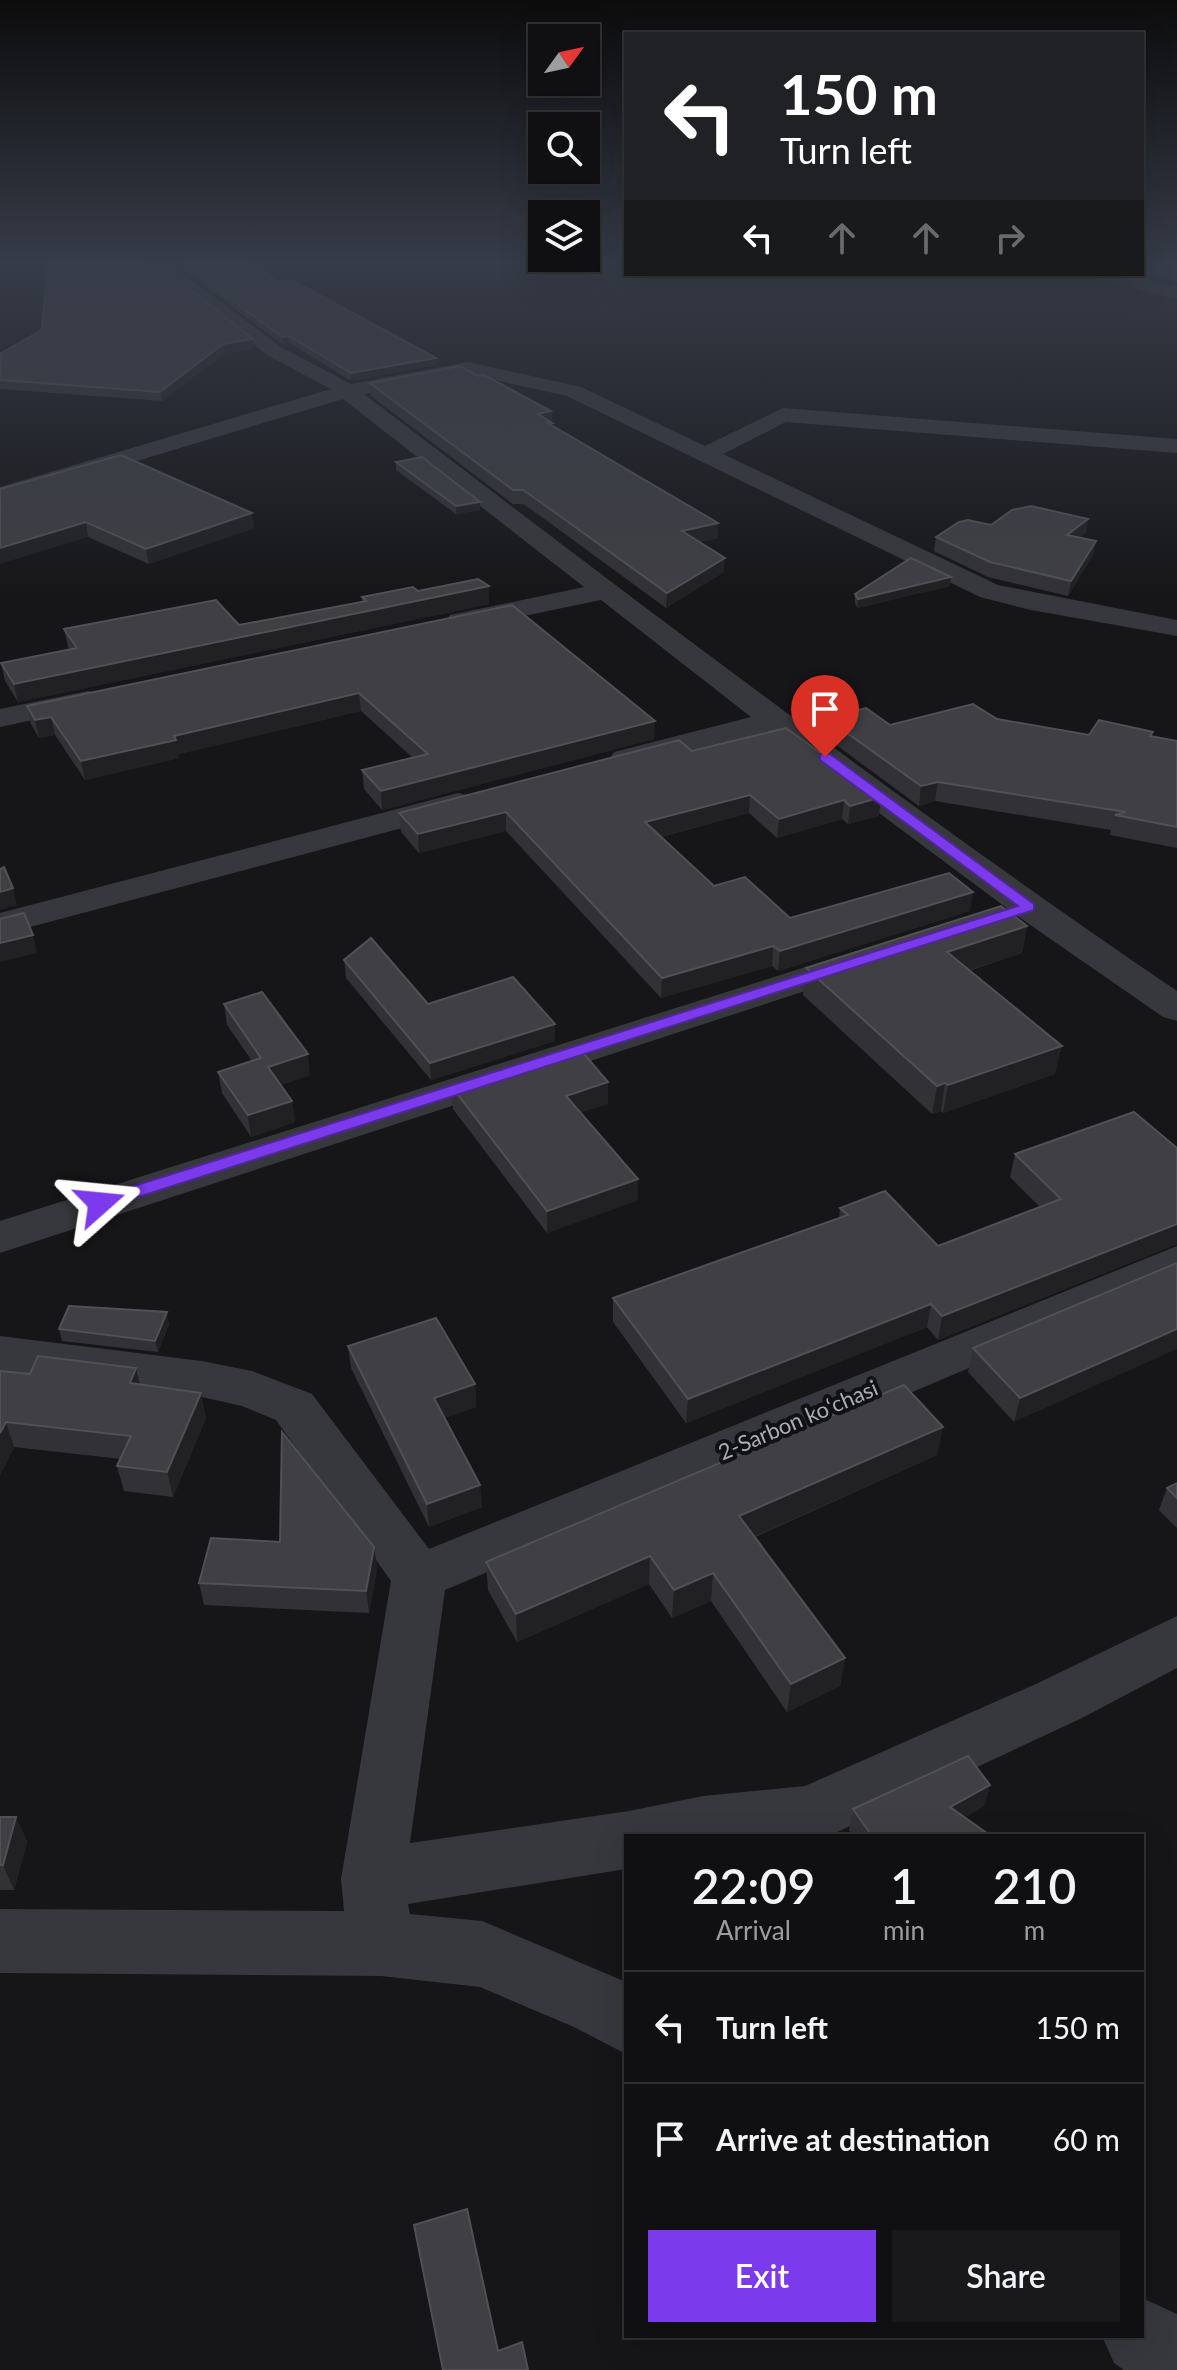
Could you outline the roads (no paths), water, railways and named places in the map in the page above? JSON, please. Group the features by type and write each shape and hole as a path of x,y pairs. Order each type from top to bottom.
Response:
{"street":[{"path":"320,374 347,391 774,720 1029,907 1177,1009"},
{"path":"0,495 347,391 439,374"},
{"path":"494,374 574,391 989,591 1018,600 1177,628"},
{"path":"706,454 783,415 1177,446"},
{"path":"433,627 603,591"},
{"path":"0,718 108,695"},
{"path":"592,768 774,720"},
{"path":"0,924 486,796"},
{"path":"983,921 1029,907"},
{"path":"0,1238 892,951"},
{"name":"2-Sarbon koʻchasi","path":"419,1577 1177,1262"},
{"path":"0,1354 202,1379 252,1390 294,1407 419,1577 373,1879 381,1944"},
{"path":"651,1834 703,1825 809,1815 1059,1701 1177,1640"},
{"path":"373,1879 624,1839"},
{"path":"0,1941 381,1944 482,1954 598,2003 624,2019"},
{"path":"1144,2338 1177,2358"}]}
